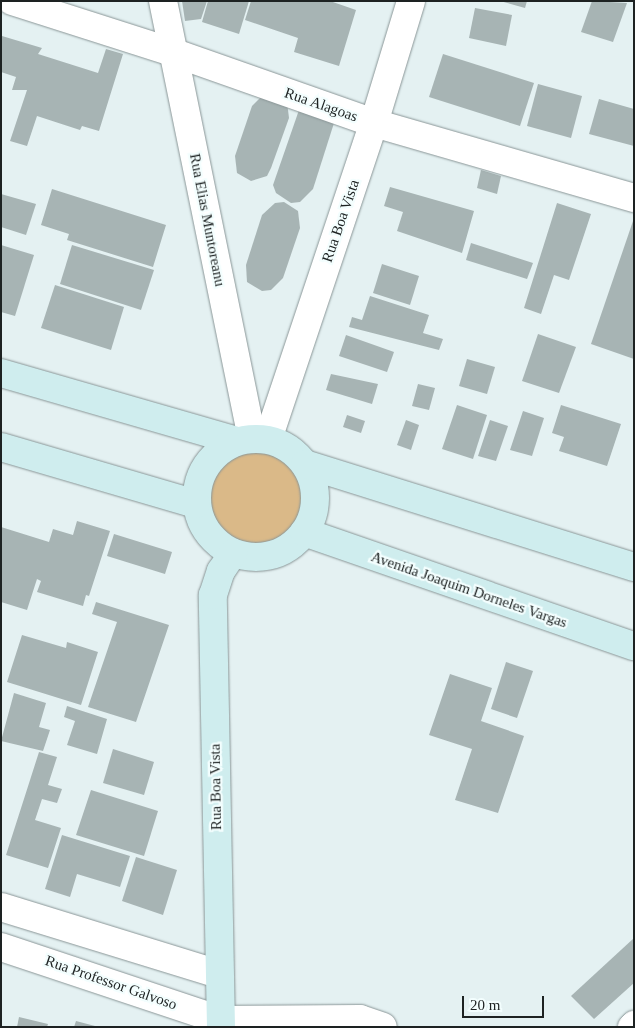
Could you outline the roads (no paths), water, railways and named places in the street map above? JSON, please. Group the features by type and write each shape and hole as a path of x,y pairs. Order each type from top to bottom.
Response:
{"street":[{"name":"Rua Alagoas","path":"12,1 175,53 374,123 634,198"},
{"name":"Rua Elias Muntoreanu","path":"163,1 175,53 239,387 252,440"},
{"name":"Rua Boa Vista","path":"252,440 374,123 411,1"},
{"path":"1,372 252,440 283,445 305,464 312,477 315,505 304,532 286,548 264,557 233,553 208,534 196,504 199,481 210,459 252,440"},
{"path":"1,447 196,504"},
{"path":"305,464 634,567"},
{"name":"Avenida Joaquim Dorneles Vargas","path":"304,532 634,646"},
{"name":"Rua Boa Vista","path":"221,1023 213,595 221,571 233,553"},
{"path":"1,907 219,974"},
{"name":"Rua Professor Galvoso","path":"1,947 221,1023 360,1019 383,1027"}]}
